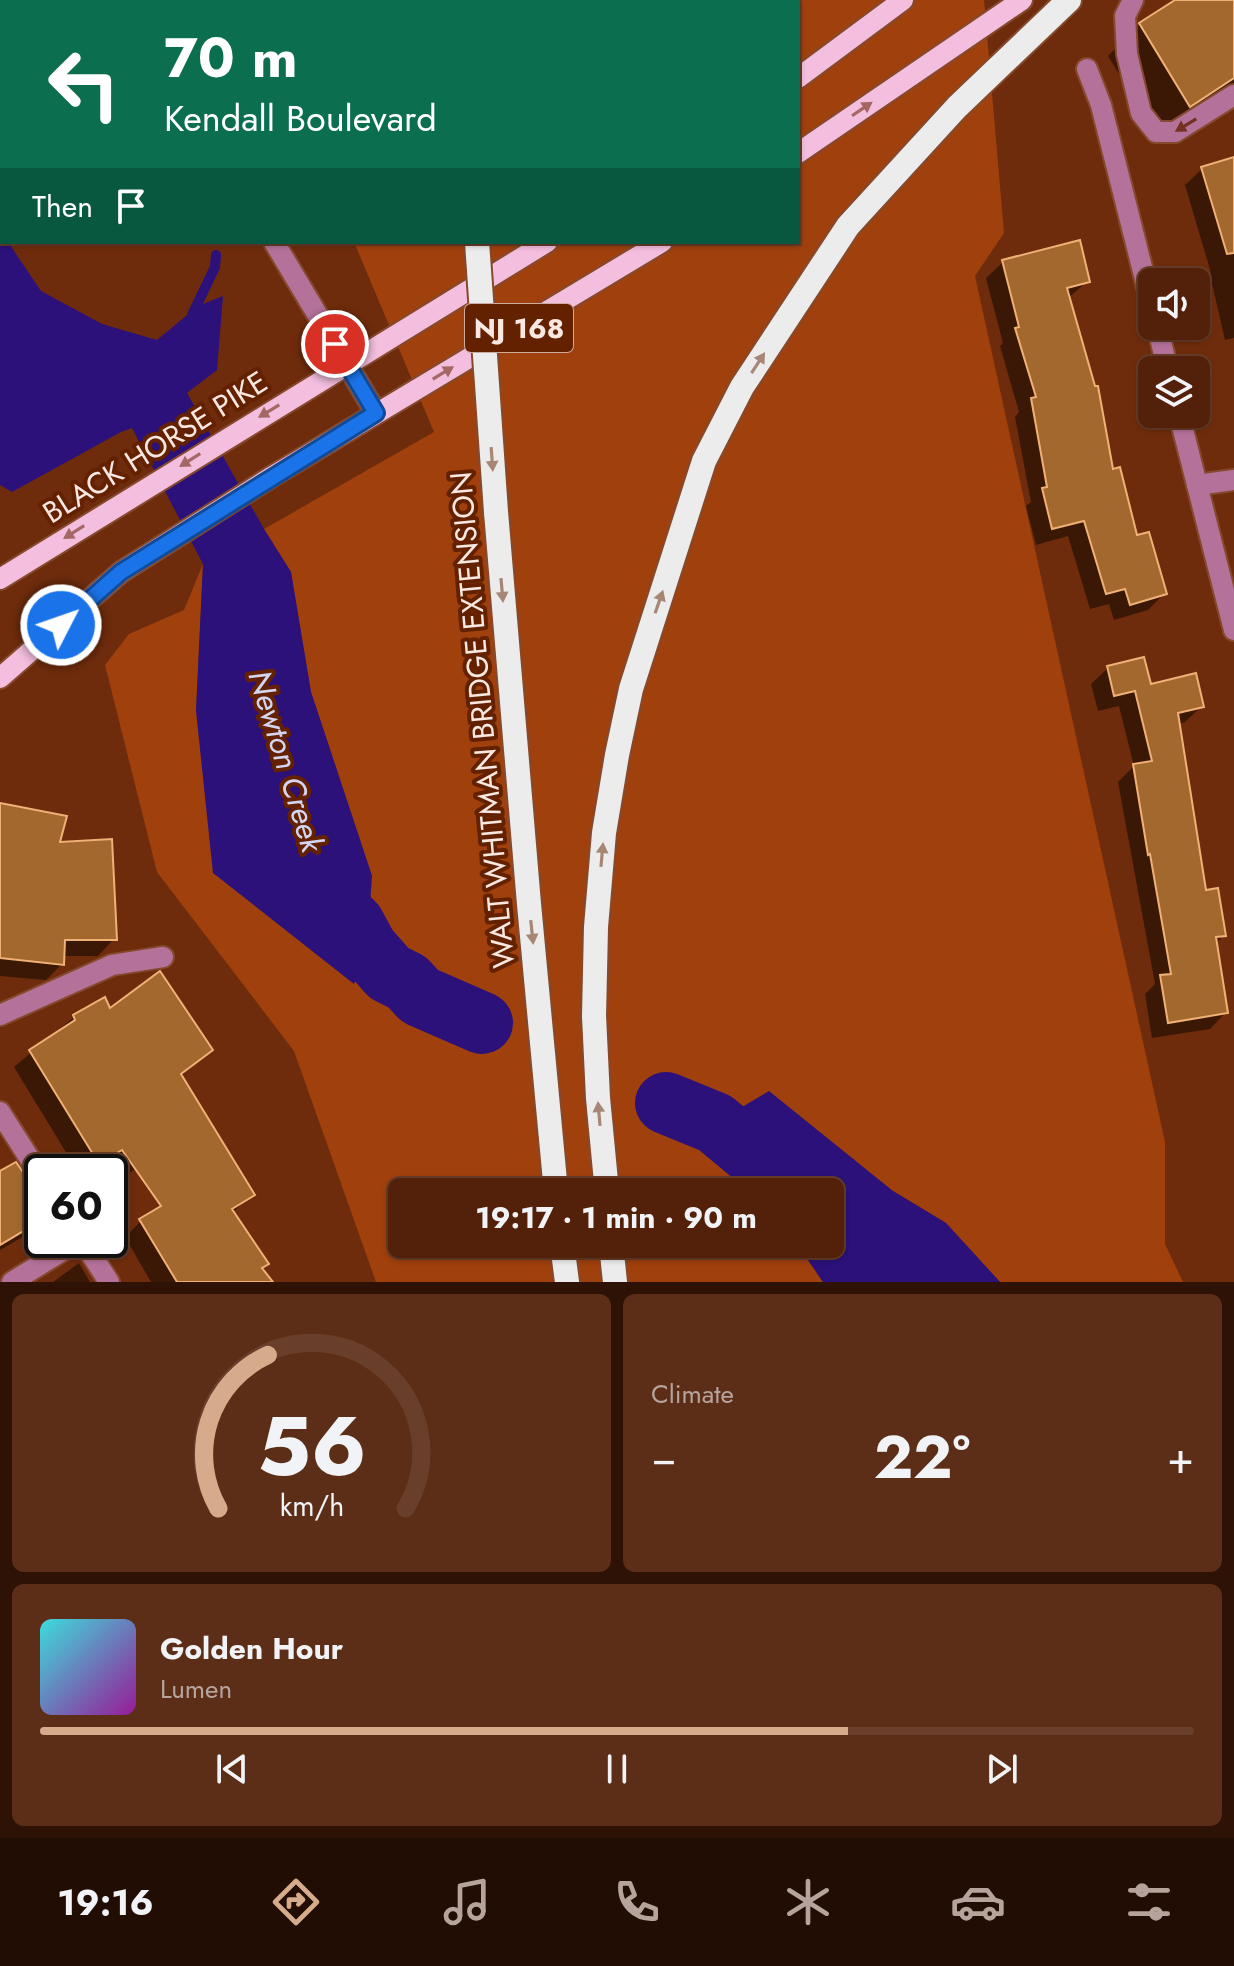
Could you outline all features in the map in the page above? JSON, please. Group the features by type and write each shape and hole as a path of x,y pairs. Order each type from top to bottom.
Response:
{"highway":[{"path":"606,1178 594,1016 596,927 604,833 631,689 704,461 742,387 848,226 957,107 1069,0"},
{"name":"WALT WHITMAN BRIDGE EXTENSION","path":"477,244 496,512 555,1178"},
{"path":"564,1258 567,1282"},
{"path":"612,1258 615,1282"}],"main road":[{"path":"800,77 903,0"},
{"path":"800,152 1022,0"},
{"name":"BLACK HORSE PIKE","path":"0,579 240,428 544,244"},
{"name":"NJ 168","path":"0,678 121,572 271,477 659,244"}],"street":[{"path":"1133,0 1125,16 1126,45 1141,113 1156,132 1175,132 1234,95"},
{"path":"1087,69 1101,105 1142,268"},
{"path":"275,244 376,413"},
{"path":"1183,428 1234,630"},
{"path":"1197,485 1234,480"},
{"path":"0,1015 112,965 163,957"},
{"path":"0,1112 8,1143 24,1159"},
{"path":"12,1282 51,1258"},
{"path":"93,1258 109,1282"}],"shaded area":[{"path":"800,0 984,0 1004,233 975,276 1165,1142 1165,1244 1183,1282 1000,1282 946,1223 893,1191 715,1123 752,1178 388,1178 388,1258 807,1258 823,1282 376,1282 294,1051 157,872 105,665 129,634 184,610 203,564 196,711 372,876 311,692 291,572 264,529 434,432 355,244 800,244"}],"water":[{"path":"0,244 9,244 41,291 102,324 157,340 198,306 223,296 217,370 187,393 291,572 311,692 372,876 367,948 354,984 213,873 196,711 203,564 132,428 12,492 0,485"},
{"path":"769,1091 893,1191 946,1223 1000,1282 823,1282 807,1258 844,1258 844,1178 752,1178 715,1123"}],"building":[{"path":"1175,0 1234,0 1234,78 1190,107 1139,23"},
{"path":"1234,157 1234,253 1227,254 1201,167"},
{"path":"1080,240 1090,282 1067,288 1095,386 1098,386 1113,469 1120,467 1137,535 1149,532 1167,594 1130,605 1125,589 1106,594 1084,521 1052,529 1042,488 1047,487 1031,398 1036,397 1015,328 1019,327 1002,260"},
{"path":"1144,657 1151,684 1196,673 1204,707 1178,713 1206,890 1218,888 1226,936 1216,937 1228,1013 1168,1023 1160,975 1171,974 1133,764 1152,761 1135,691 1114,696 1107,666"},
{"path":"0,803 67,816 60,842 112,839 117,940 65,940 64,965 0,958"},
{"path":"160,971 213,1050 181,1074 255,1195 232,1209 269,1264 262,1268 273,1282 177,1282 139,1219 161,1206 128,1159 128,1154 122,1150 115,1154 93,1154 29,1050 75,1020 73,1015 105,997 110,1008"},
{"path":"16,1162 24,1174 24,1231 0,1245 0,1171"}],"waterway":[{"path":"192,315 215,267 216,255"},
{"name":"Newton Creek","path":"323,878 335,906 354,924 367,948 389,973 407,982 420,996 482,1023"},
{"name":"Newton Creek","path":"666,1103 715,1123 781,1178"}],"route":[{"path":"61,625 121,572 376,413 335,344"}]}
